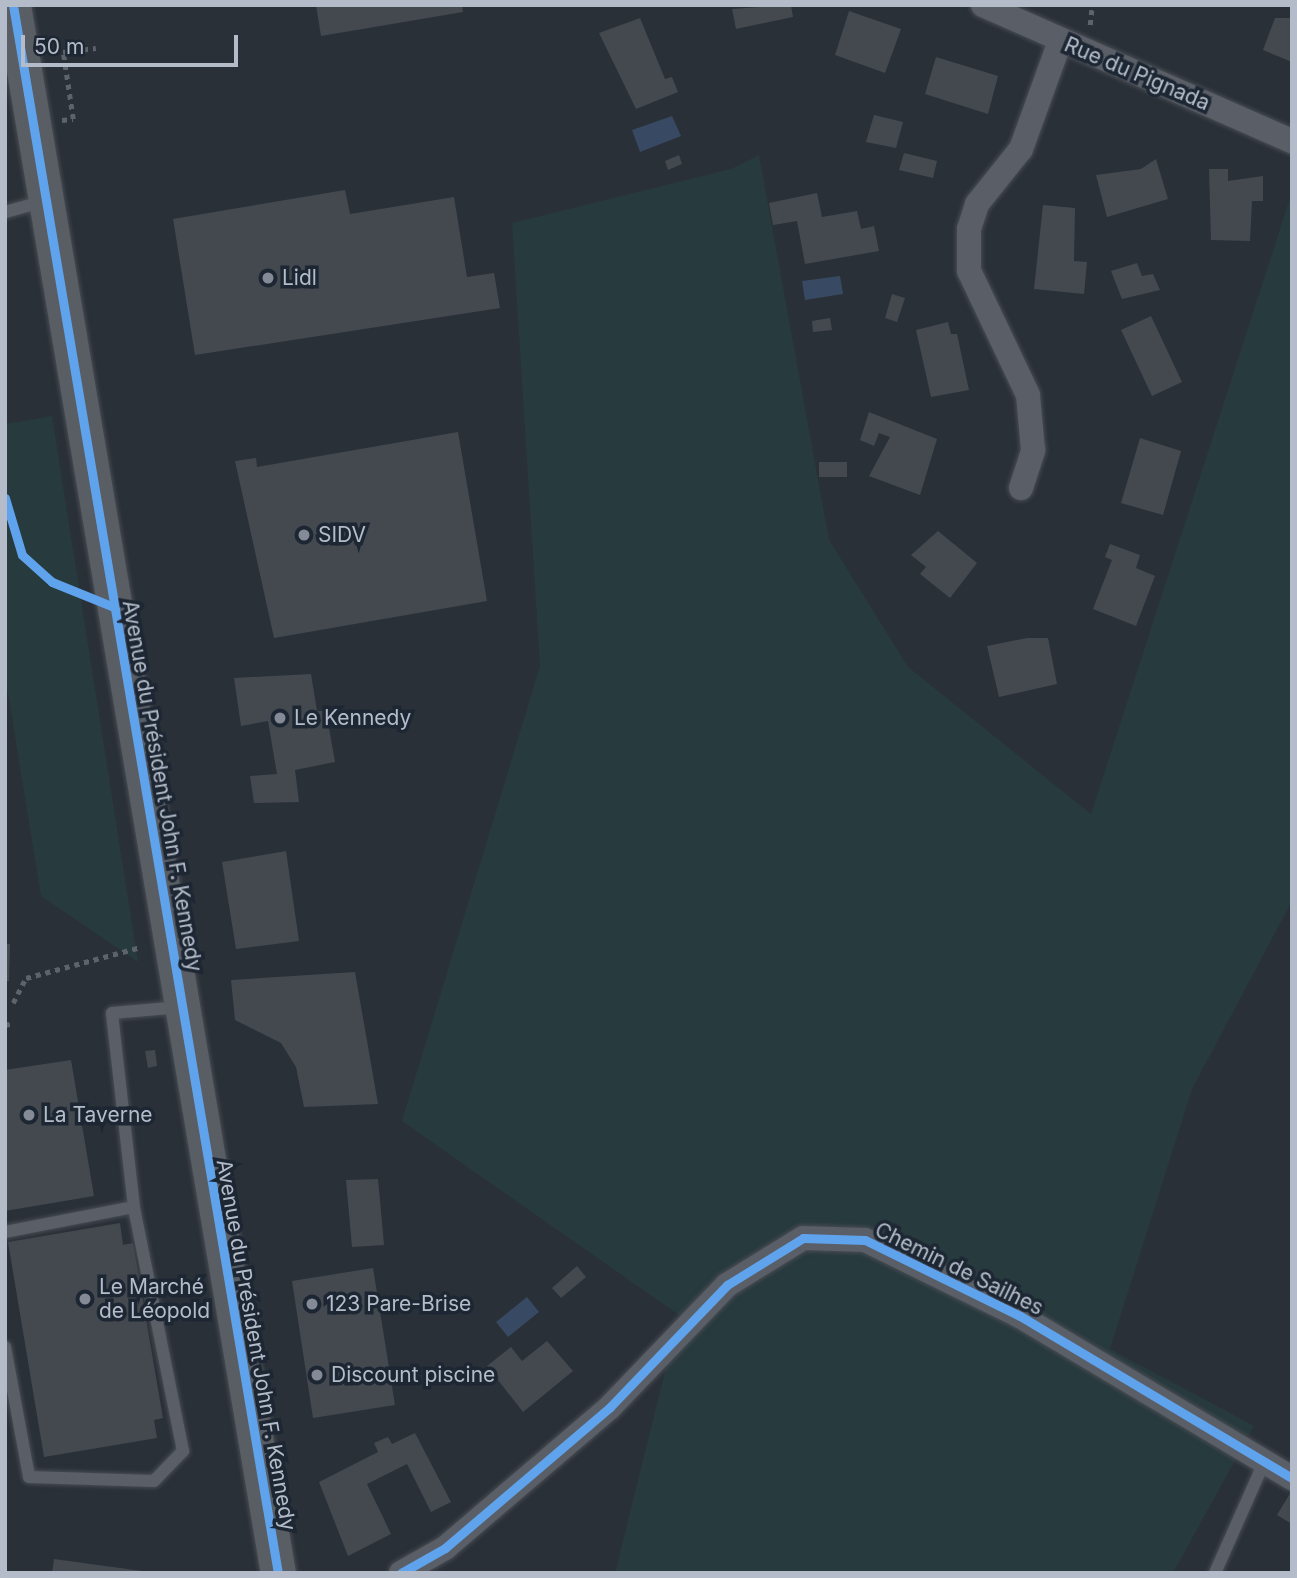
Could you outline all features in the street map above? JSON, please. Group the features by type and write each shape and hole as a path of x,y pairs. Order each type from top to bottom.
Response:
{"main road":[{"name":"Avenue du Président John F. Kennedy","path":"13,5 14,67 46,201 278,1573"}],"street":[{"name":"Rue du Pignada","path":"983,5 1292,141"},
{"path":"1021,488 1033,450 1028,395 969,271 969,229 977,204 1021,149 1060,41"},
{"name":"Chemin de Sailhes","path":"401,1573 445,1548 610,1407 726,1285 803,1238 877,1246 1020,1317 1292,1478"}],"lane":[{"path":"5,212 46,201"},
{"path":"5,1347 29,1477 154,1481 183,1451 134,1207 112,1013 181,1007"},
{"path":"5,1232 134,1207"},
{"path":"1215,1573 1265,1460"}],"path":[{"path":"61,120 73,119 63,52 96,48"},
{"path":"13,1003 26,978 141,947"},
{"path":"5,1025 14,1023"}],"green space":[{"path":"759,155 829,540 908,667 1091,814 1292,192 1292,901 1192,1089 1110,1349 1254,1426 1173,1573 615,1573 679,1315 402,1121 540,666 512,223 731,169"},
{"path":"52,416 138,962 41,896 5,675 5,424"}],"water":[{"path":"672,116 681,136 640,152 632,130"},
{"path":"840,276 843,294 805,300 802,281"},
{"path":"527,1297 539,1312 508,1337 496,1322"}],"building":[{"path":"316,5 462,5 463,12 321,36"},
{"path":"791,5 793,17 736,29 732,9"},
{"path":"849,11 901,29 885,73 835,55"},
{"path":"640,18 665,79 672,77 678,92 636,109 599,33"},
{"path":"1275,18 1292,18 1292,62 1263,50"},
{"path":"936,57 998,76 988,114 925,94"},
{"path":"874,115 903,122 896,148 866,142"},
{"path":"904,153 937,161 933,178 899,170"},
{"path":"679,155 682,164 668,170 665,161"},
{"path":"1156,159 1168,199 1107,217 1096,175 1141,169"},
{"path":"1209,169 1228,169 1228,181 1263,176 1263,201 1252,201 1250,241 1211,240"},
{"path":"345,190 350,214 454,197 467,277 494,273 500,308 195,355 173,219"},
{"path":"817,193 822,217 857,211 861,229 874,226 879,251 805,264 797,221 773,225 769,203"},
{"path":"1043,205 1075,208 1074,261 1087,262 1084,294 1034,289"},
{"path":"1137,263 1142,276 1153,274 1160,290 1122,299 1111,271"},
{"path":"892,294 905,298 897,322 885,318"},
{"path":"1151,316 1182,382 1152,396 1121,330"},
{"path":"830,318 832,330 813,332 812,321"},
{"path":"948,322 951,334 957,334 969,390 931,397 916,330"},
{"path":"869,412 937,439 920,495 869,476 890,437 879,433 874,446 860,440"},
{"path":"458,432 487,601 274,638 235,461 256,458 257,467"},
{"path":"1140,438 1181,451 1163,515 1121,503"},
{"path":"819,462 847,462 847,477 819,477"},
{"path":"938,531 977,563 950,598 920,574 926,567 911,555"},
{"path":"1110,544 1140,555 1136,568 1155,576 1136,626 1093,609 1112,560 1105,557"},
{"path":"1027,638 1048,638 1057,684 999,697 987,646"},
{"path":"311,674 317,711 326,711 335,762 295,770 299,802 254,803 250,776 277,774 268,721 241,726 234,678"},
{"path":"286,851 299,941 236,949 222,862"},
{"path":"5,944 10,944 9,981 5,981"},
{"path":"355,972 378,1104 304,1107 296,1067 281,1043 235,1020 231,980"},
{"path":"155,1050 157,1066 148,1068 145,1051"},
{"path":"71,1060 94,1196 5,1211 5,1070"},
{"path":"378,1179 384,1245 352,1247 346,1180"},
{"path":"120,1223 123,1245 133,1243 163,1418 154,1420 157,1438 44,1457 8,1242"},
{"path":"577,1266 586,1277 561,1298 552,1288"},
{"path":"373,1268 395,1405 313,1418 292,1281"},
{"path":"547,1341 573,1371 523,1412 487,1366 511,1347 522,1361"},
{"path":"415,1433 451,1502 431,1512 407,1464 367,1484 391,1534 348,1556 319,1482 378,1452 374,1443 388,1437 392,1444"},
{"path":"1292,1490 1292,1524 1277,1515"},
{"path":"54,1559 142,1571 142,1573 52,1573"}],"cycle path":[{"path":"13,5 278,1573"},
{"path":"5,498 22,555 52,582 114,607"},
{"path":"401,1573 445,1548 610,1407 727,1285 803,1238 865,1240 1020,1316 1292,1478"}],"place":[{"name":"Lidl","path":"268,278"},
{"name":"SIDV","path":"304,535"},
{"name":"Le Kennedy","path":"280,718"},
{"name":"La Taverne","path":"29,1115"},
{"name":"Le Marché de Léopold","path":"85,1299"},
{"name":"123 Pare-Brise","path":"312,1304"},
{"name":"Discount piscine","path":"317,1375"}]}
